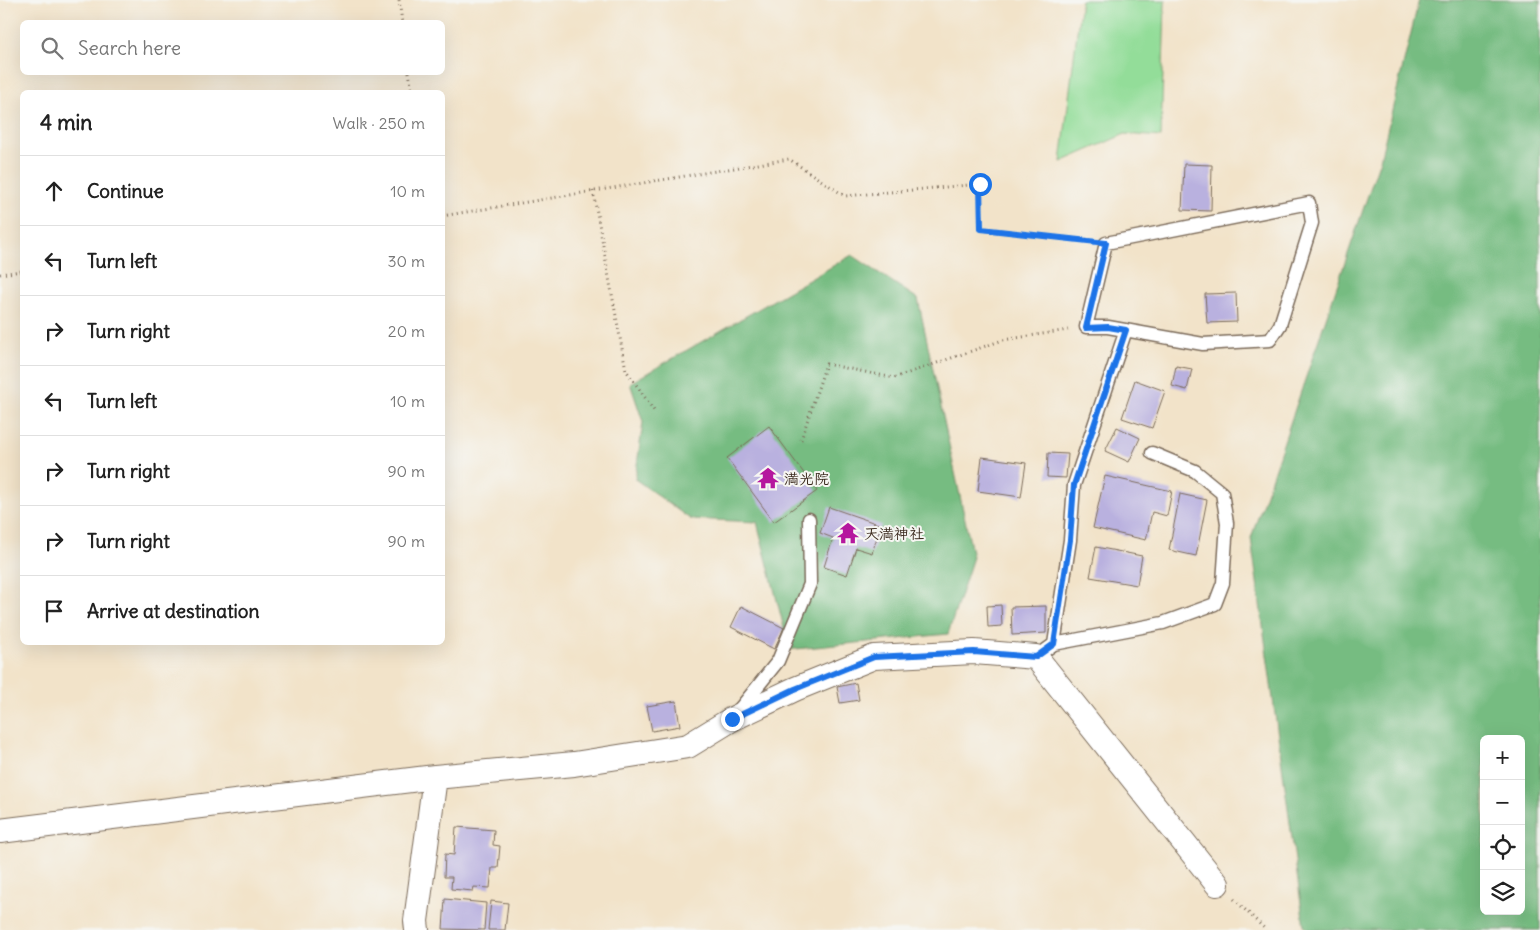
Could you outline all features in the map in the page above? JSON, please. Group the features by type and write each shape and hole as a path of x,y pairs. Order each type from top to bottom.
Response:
{"street":[{"path":"0,831 434,777 574,764 688,746 732,719 795,689 874,657 1045,651 1217,884"},
{"path":"417,930 416,921 434,777"}],"lane":[{"path":"1309,203 1312,223 1280,325 1270,340 1203,344 1108,327 1086,328 1106,243 1309,203"},
{"path":"1126,330 1074,485 1070,540 1045,651 1163,623 1215,604 1223,583 1228,523 1222,493 1196,471 1152,453"},
{"path":"732,719 778,661 810,584 809,519"}],"path":[{"path":"399,0 402,20"},
{"path":"410,75 412,90"},
{"path":"445,216 789,159 845,196 980,184 981,229 1106,243"},
{"path":"593,191 626,370 655,412"},
{"path":"0,274 20,271"},
{"path":"801,440 826,364 894,378 1003,340 1086,328"},
{"path":"1217,884 1266,930"}],"green space":[{"path":"1081,0 1166,0 1161,137 1125,134 1061,162"},
{"path":"1419,0 1540,0 1540,930 1309,930 1304,926 1251,538 1380,160"},
{"path":"852,255 918,299 973,557 948,634 785,650 784,628 757,522 690,519 635,479 643,422 630,383"}],"building":[{"path":"1184,164 1212,165 1211,211 1182,210"},
{"path":"1236,293 1237,322 1207,323 1205,294"},
{"path":"1176,366 1192,369 1187,390 1172,386"},
{"path":"1135,380 1165,391 1152,428 1122,418"},
{"path":"769,426 817,491 774,522 727,458"},
{"path":"1117,427 1140,438 1129,462 1105,451"},
{"path":"1048,453 1068,454 1066,478 1047,477"},
{"path":"982,457 1026,463 1021,497 978,491"},
{"path":"1105,476 1172,491 1167,516 1152,512 1146,540 1093,528"},
{"path":"1180,494 1207,500 1196,556 1169,550"},
{"path":"829,507 881,525 872,553 856,548 847,575 824,567 833,538 820,533"},
{"path":"1096,547 1142,556 1137,585 1090,577"},
{"path":"1001,605 1002,626 988,627 987,606"},
{"path":"741,606 784,628 774,649 731,627"},
{"path":"1046,606 1046,633 1012,635 1011,607"},
{"path":"856,683 859,700 840,703 837,687"},
{"path":"676,701 680,726 652,731 647,706"},
{"path":"456,827 494,830 493,845 500,846 498,868 492,868 490,888 474,887 473,891 451,889 452,877 444,877 445,854 454,855"},
{"path":"445,899 486,903 484,930 443,929"},
{"path":"491,901 508,903 505,930 488,930"}],"place":[{"name":"満光院","path":"768,478"},
{"name":"天満神社","path":"848,533"}],"route":[{"path":"732,719 795,689 874,657 974,652 1036,657 1054,644 1070,540 1074,485 1126,330 1108,327 1086,328 1106,243 981,229 980,184"}]}
